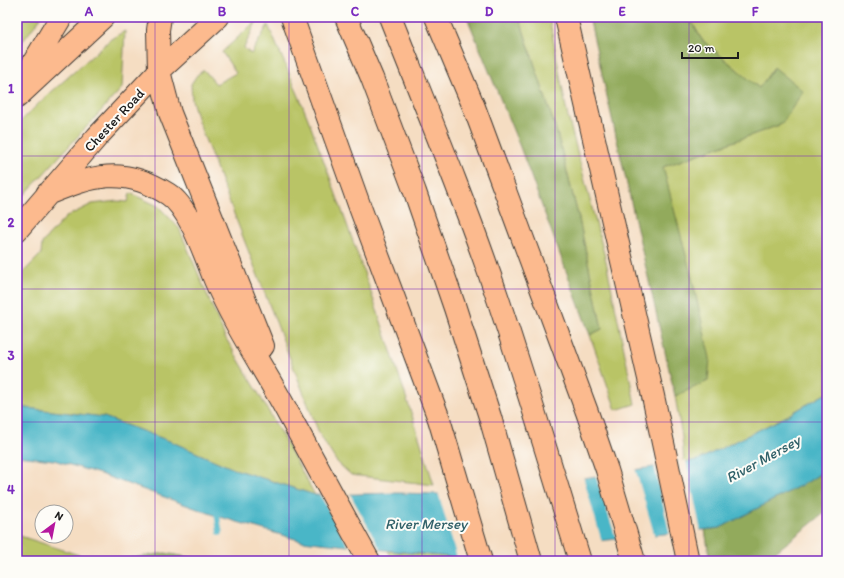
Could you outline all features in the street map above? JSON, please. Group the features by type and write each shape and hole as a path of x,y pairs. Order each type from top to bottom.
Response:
{"highway":[{"path":"17,90 61,17"},
{"path":"17,97 103,17"},
{"path":"160,17 158,30 159,71 173,122 289,415"},
{"name":"Chester Road","path":"17,230 97,137 159,71 218,17"},
{"path":"292,17 361,210 439,419 481,561"},
{"path":"346,17 372,78 415,192 455,308 490,417 531,561"},
{"path":"390,17 456,182 498,298 536,415 580,561"},
{"path":"436,17 474,106 587,412 607,470 634,561"},
{"path":"566,17 653,396 688,561"},
{"path":"47,194 78,182 106,176 127,176 153,186 169,195 183,210 194,230 223,299 369,561"}],"green space":[{"path":"17,17 41,17 17,49"},
{"path":"467,17 519,17 557,133 579,219 602,329 590,335 520,147"},
{"path":"519,17 549,17 567,113 606,261 635,404 616,410 590,335 602,329 579,219 557,133"},
{"path":"589,17 689,17 702,40 759,88 774,67 803,91 782,124 663,167 692,278 710,358 708,381 675,396"},
{"path":"689,17 827,17 827,393 785,417 698,460 684,462 682,437 675,396 708,381 663,167 782,124 759,88 702,40"},
{"path":"257,20 244,48 251,54 268,25 303,107 342,210 390,347 434,485 351,475 336,461 319,433 198,121 192,100 191,84 197,75 204,70 216,84 236,73 222,52"},
{"path":"125,31 122,88 17,203 17,125 39,103 111,39"},
{"path":"130,193 158,206 179,228 225,337 255,387 315,495 234,469 172,442 104,417 17,407 17,279 41,254 42,243 66,217 92,204 117,201 128,202"},
{"path":"827,469 827,511 773,554 774,561 710,561 705,530 720,528 809,481"},
{"path":"17,535 34,541 34,544 45,544 97,561 17,561"},
{"path":"388,551 449,557 450,561 394,561"},
{"path":"165,553 208,561 112,561"}],"water":[{"name":"River Mersey","path":"827,393 827,469 809,481 720,528 449,557 302,541 217,516 100,474 54,460 17,456 17,407 104,417 172,442 234,469 315,495 398,493 476,495 698,460 785,417"}],"pier":[{"path":"686,460 701,532 670,535 654,465"},
{"path":"635,468 655,537 617,541 595,474"},
{"path":"583,476 602,542 457,558 438,492 475,493"},
{"path":"349,492 382,552 350,549 319,493"}],"waterway":[{"path":"216,509 220,533"}]}
